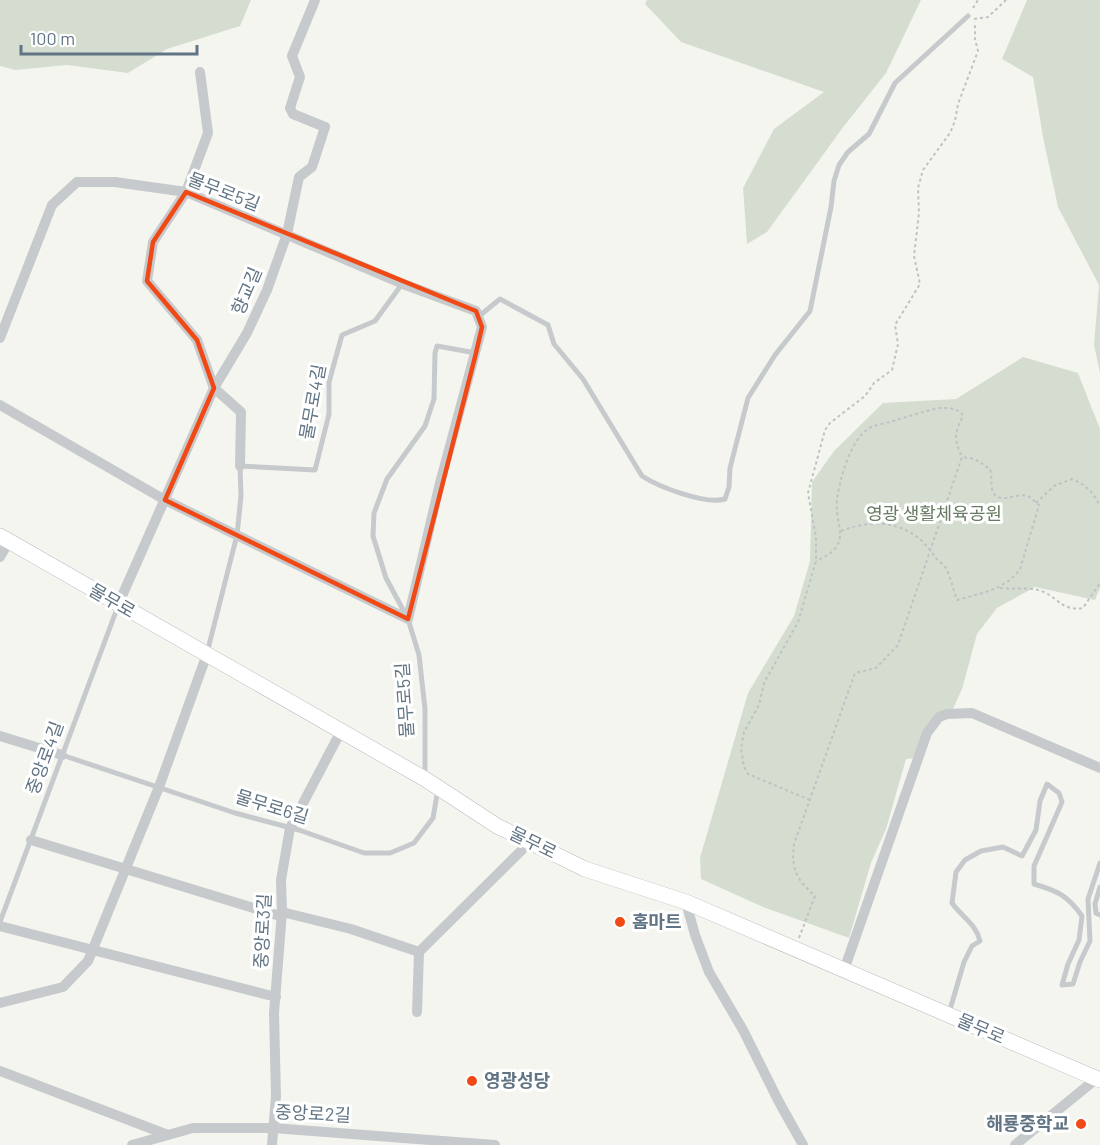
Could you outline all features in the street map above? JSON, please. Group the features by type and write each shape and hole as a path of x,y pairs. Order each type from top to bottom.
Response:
{"main road":[{"name":"물무로","path":"4,538 341,731 431,784 496,826 585,869 686,902 1098,1080"}],"street":[{"name":"향교길","path":"118,605 214,388 247,333 267,290 287,234 299,177 312,167 325,127 293,114 290,108 300,77 292,56 315,0"},
{"path":"200,72 208,133 186,192 153,242 147,281 197,340 214,388 241,412 240,466"},
{"name":"물무로5길","path":"0,338 52,204 76,182 115,182 186,192 403,284 476,311 478,317"},
{"path":"0,405 165,500 408,619 440,483 476,353 482,327 478,317"},
{"path":"0,558 4,538"},
{"path":"0,1003 63,987 88,961 159,787 207,654"},
{"path":"844,970 927,733 939,717 947,714 972,713 1100,768"},
{"name":"중앙로3길","path":"272,1145 276,1096 276,997 281,880 290,828 341,731"},
{"path":"0,736 62,755"},
{"path":"31,840 281,914 351,929 419,952"},
{"path":"417,1012 419,952 530,842"},
{"path":"686,902 709,972 803,1145"},
{"path":"0,924 92,951 276,997"},
{"path":"0,1071 168,1135"},
{"path":"1015,1145 1098,1080"},
{"name":"중앙로2길","path":"132,1145 146,1143 193,1128 273,1128 495,1145"}],"lane":[{"path":"478,317 500,299 548,326 554,344 583,379 642,476 653,483 697,497 717,502 725,499 729,487 730,468 748,398 775,355 810,310 839,165 848,152 870,134 896,83 969,16"},
{"name":"물무로4길","path":"240,466 315,470 329,414 329,382 342,335 375,321 403,284"},
{"name":"물무로5길","path":"431,784 419,655 408,619 386,578 373,536 374,513 387,479 425,426 434,399 437,346 476,353"},
{"path":"207,654 237,535 241,496 240,466"},
{"name":"중앙로4길","path":"0,924 118,605"},
{"name":"물무로6길","path":"62,755 364,853 390,853 414,843 433,818 431,784"},
{"path":"949,1015 964,962 972,946 980,942 977,929 961,917 952,903 956,872 965,860 981,851 1004,847 1022,856 1036,830 1040,801 1047,784 1059,793 1062,802 1034,866 1034,884 1056,890 1072,902 1082,916 1079,940 1068,964 1062,985 1073,984 1090,941 1088,899 1100,863"},
{"path":"1100,887 1095,904 1096,913 1100,915"}],"path":[{"path":"969,16 978,0"},
{"path":"963,21 988,17 1006,0"},
{"path":"810,800 748,774 744,767 741,749 744,732 759,705 764,683 798,622 816,561 816,537 808,493 825,430 830,423 865,396 874,383 892,370 898,344 895,325 920,284 914,256 919,213 918,188 923,170 950,133 958,104 976,60 978,51 975,39 975,19"},
{"path":"795,949 815,897 800,883 792,862 794,844 855,673 876,668 898,645 962,457 955,441 963,416 961,412 950,408 938,408 868,428 855,441 837,501 841,531 831,554 816,561"},
{"path":"841,531 858,525 884,524 909,531 924,541 945,567 957,600 1000,588 1015,576 1020,568 1039,505 1028,496 1020,495 1007,499 997,496 992,491 990,469 975,459 962,457"},
{"path":"1036,502 1054,486 1071,479 1085,485 1094,494 1100,506"},
{"path":"1000,588 1013,590 1022,588 1042,592 1066,608 1073,609 1083,608 1100,583"}],"highlighted area":[{"path":"186,192 476,311 482,327 408,619 165,500 214,388 197,340 147,281 153,242"}],"green space":[{"path":"0,0 251,0 240,26 167,49 128,73 67,65 15,70 0,66"},
{"path":"647,0 921,0 886,73 844,126 767,232 747,244 743,188 774,129 824,92 681,42 645,4"},
{"path":"1027,0 1100,0 1100,373 1094,345 1099,285 1058,207 1033,77 1002,59"},
{"name":"영광 생활체육공원","path":"1023,357 1078,373 1100,429 1100,588 1095,600 1035,587 997,608 977,634 962,689 952,711 935,713 924,757 906,759 886,829 871,863 849,938 763,907 701,879 700,858 748,693 794,616 810,561 812,482 834,451 883,403 956,399"}],"place":[{"name":"홈마트","path":"620,922"},
{"name":"영광성당","path":"472,1081"},
{"name":"해룡중학교","path":"1081,1124"}]}
